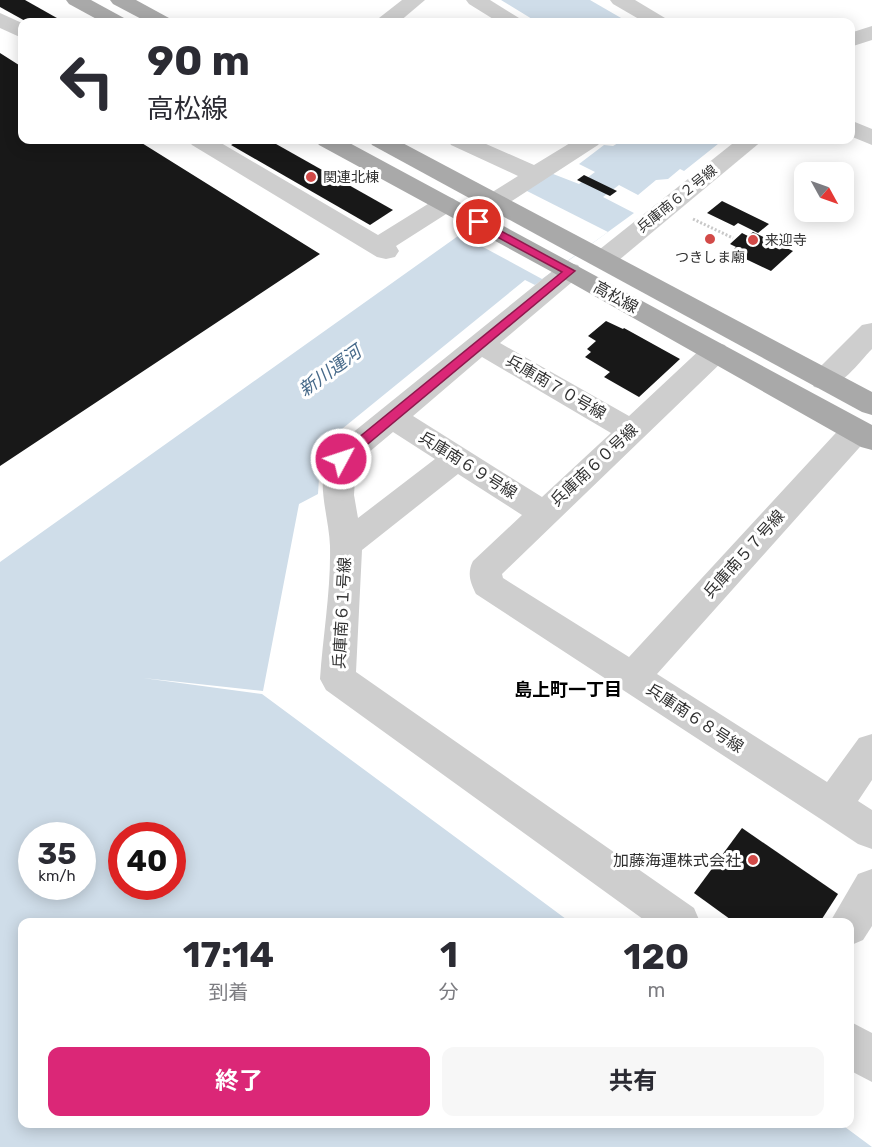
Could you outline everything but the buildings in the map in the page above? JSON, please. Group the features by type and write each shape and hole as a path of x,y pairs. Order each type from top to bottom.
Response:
{"main road":[{"path":"76,0 110,18"},
{"path":"120,0 154,18"},
{"name":"高松線","path":"334,144 479,222 580,261 824,380 867,425"},
{"name":"高松線","path":"387,144 498,203 715,352 867,425"}],"street":[{"path":"391,18 415,0"},
{"path":"476,0 505,18"},
{"path":"628,1 652,18"},
{"path":"0,19 18,30"},
{"path":"855,39 872,32"},
{"path":"855,130 872,138"},
{"path":"208,144 382,249 445,204"},
{"path":"468,144 536,175"},
{"path":"498,203 584,144"},
{"name":"兵庫南６２号線","path":"580,261 745,144"},
{"name":"兵庫南６１号線","path":"580,261 341,459 338,495 346,545 338,679 674,918"},
{"path":"824,380 872,332"},
{"name":"兵庫南７０号線","path":"481,344 631,431"},
{"name":"兵庫南６０号線","path":"488,585 485,570 715,352"},
{"name":"兵庫南６９号線","path":"392,417 543,513"},
{"name":"兵庫南５７号線","path":"632,678 867,425"},
{"path":"346,545 457,458"},
{"name":"兵庫南６８号線","path":"488,585 872,831"},
{"path":"832,806 872,750"},
{"path":"854,918 872,888"},
{"path":"854,1046 872,1059"}],"path":[{"path":"718,231 733,238"}],"water":[{"path":"501,0 590,0 621,18 530,18"},
{"name":"新川運河","path":"718,144 684,171 680,169 668,179 656,180 638,195 619,185 603,197 634,213 535,285 525,280 321,446 318,494 299,504 263,691 143,678 262,694 565,918 18,918 18,1128 846,1128 872,1147 0,1147 0,562 548,172 579,184 595,172 579,164 604,145"}],"pier":[{"path":"523,189 608,232 542,279 461,235"}],"place":[{"name":"関連北棟","path":"311,177"},
{"name":"つきしま廟","path":"710,239"},
{"name":"来迎寺","path":"753,240"},
{"name":"加藤海運株式会社","path":"753,860"}],"district":[{"name":"島上町一丁目","path":"568,690"}],"route":[{"path":"341,459 569,271 479,222"}]}
